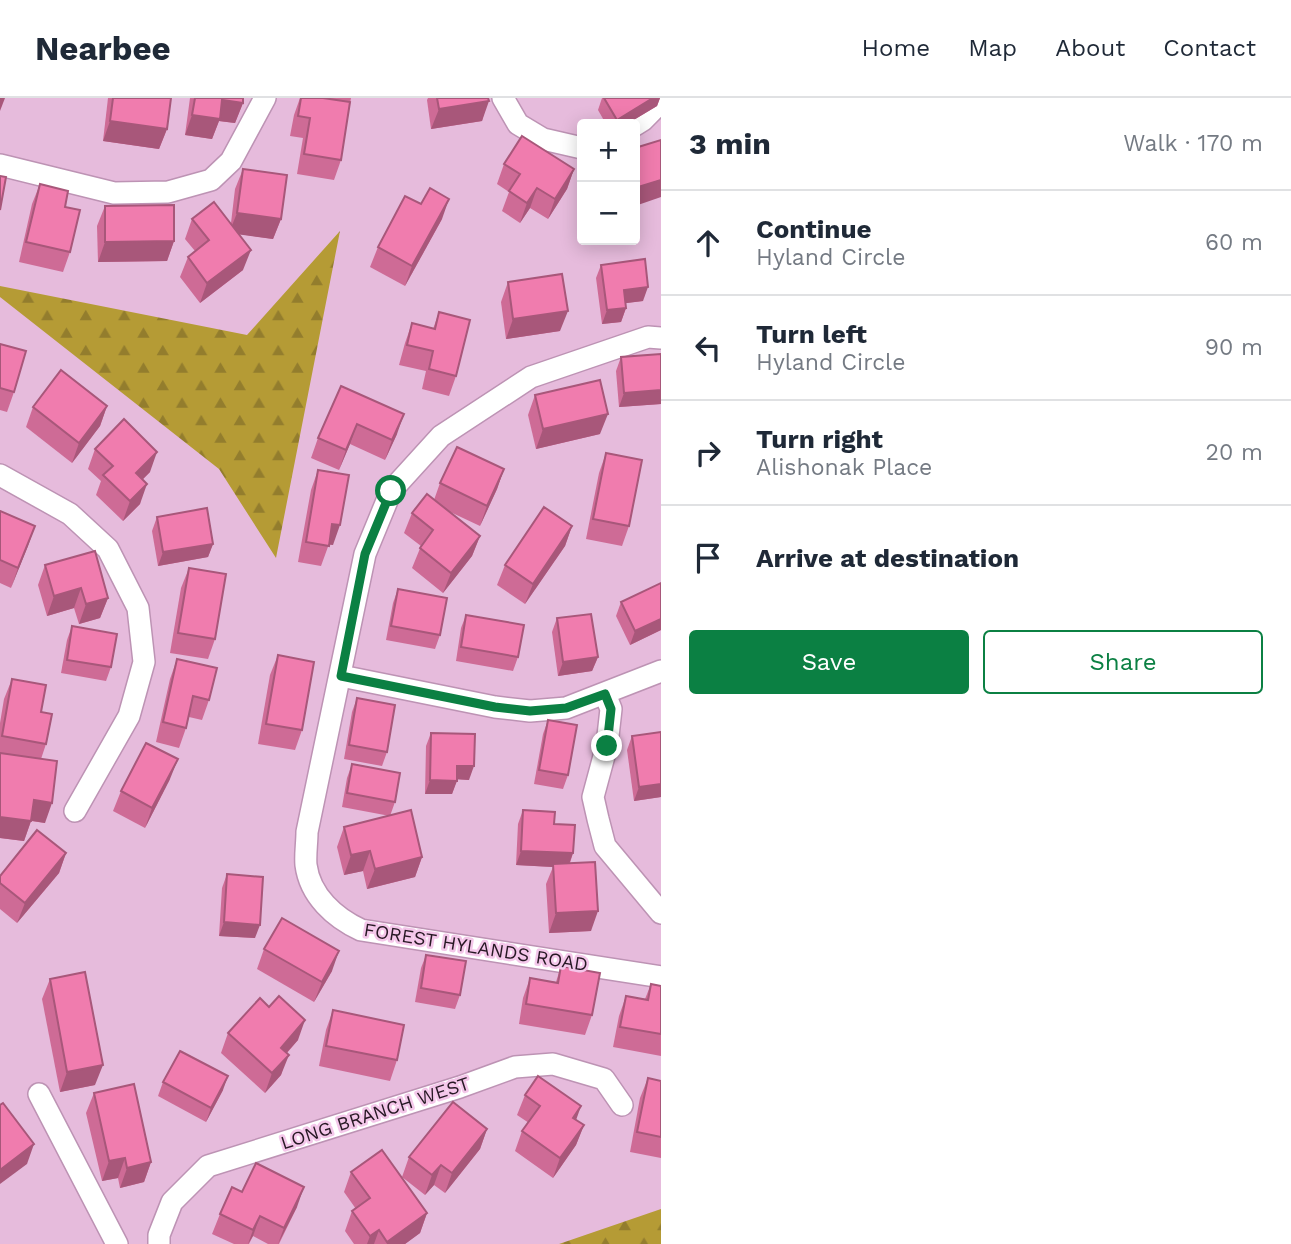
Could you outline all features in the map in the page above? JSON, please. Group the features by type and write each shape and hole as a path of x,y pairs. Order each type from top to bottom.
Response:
{"street":[{"path":"0,165 114,193 168,192 211,180 231,161 265,98"},
{"path":"503,98 518,124 543,139 577,147"},
{"path":"640,122 661,102"},
{"name":"FOREST HYLANDS ROAD","path":"661,338 648,337 531,377 441,436 391,491 365,554 307,832 306,866 312,884 326,906 343,921 361,930 661,977"},
{"path":"0,475 70,514 108,549 138,608 144,662 130,716 75,811"},
{"path":"341,676 495,707 530,711 566,708 661,671"},
{"path":"605,694 611,709 607,746 593,797 598,819 605,846 661,913"},
{"name":"LONG BRANCH WEST","path":"159,1244 159,1235 172,1202 208,1166 460,1087 515,1067 553,1064 604,1079 622,1105"},
{"path":"39,1094 117,1244"}],"green space":[{"path":"340,231 276,558 219,469 0,297 0,286 247,335"},
{"path":"661,1209 661,1244 559,1244"}],"building":[{"path":"113,98 171,98 167,129 110,121"},
{"path":"195,98 243,98 243,103 222,100 220,119 192,115"},
{"path":"301,98 350,102 341,160 304,154 310,118 298,116"},
{"path":"437,98 488,98 489,101 439,109"},
{"path":"604,98 653,98 619,119"},
{"path":"522,136 574,169 555,199 537,188 527,203 509,191 520,174 504,164"},
{"path":"661,140 661,180 640,186 640,182 640,146"},
{"path":"243,169 287,175 281,219 237,213"},
{"path":"0,176 6,177 0,210"},
{"path":"40,184 68,191 65,207 80,210 70,252 26,242"},
{"path":"430,188 449,199 412,266 378,247 405,196 421,204"},
{"path":"214,202 251,250 207,283 188,257 209,240 192,219"},
{"path":"174,205 174,241 105,242 105,206"},
{"path":"645,259 648,287 624,290 626,308 607,310 601,265"},
{"path":"562,274 568,311 513,319 508,282"},
{"path":"439,312 470,320 456,376 429,369 433,351 407,345 412,323 435,329"},
{"path":"0,344 26,351 14,392 0,388"},
{"path":"661,354 661,390 624,393 621,357"},
{"path":"61,370 107,406 79,443 33,407"},
{"path":"600,380 608,414 543,429 535,395"},
{"path":"341,386 404,414 392,440 357,424 346,450 318,438"},
{"path":"124,419 157,452 136,473 147,484 130,501 103,475 113,466 95,449"},
{"path":"457,447 504,469 487,506 440,483"},
{"path":"606,453 642,460 629,526 593,519"},
{"path":"318,470 349,475 340,525 332,524 329,546 306,542"},
{"path":"427,494 480,536 451,573 420,548 433,530 412,513"},
{"path":"544,507 572,526 533,584 505,565"},
{"path":"207,508 213,544 163,552 157,517"},
{"path":"0,511 35,526 18,568 0,560"},
{"path":"95,551 108,598 86,604 81,588 54,596 45,565"},
{"path":"189,568 226,574 215,639 178,633"},
{"path":"661,583 661,619 635,631 621,602"},
{"path":"398,589 447,598 440,635 391,626"},
{"path":"591,614 598,657 563,662 557,618"},
{"path":"466,615 524,625 518,657 461,647"},
{"path":"72,626 117,634 111,667 67,660"},
{"path":"278,655 314,662 302,730 266,724"},
{"path":"177,659 217,668 209,700 193,696 186,728 163,722"},
{"path":"12,679 46,685 41,712 52,714 46,744 2,736"},
{"path":"357,698 395,705 387,752 349,745"},
{"path":"548,720 577,725 568,775 539,770"},
{"path":"661,732 661,784 639,787 632,736"},
{"path":"431,733 475,734 474,766 457,766 457,781 430,780"},
{"path":"146,743 178,759 152,808 121,791"},
{"path":"0,753 57,761 52,803 34,800 31,821 0,817"},
{"path":"352,764 400,773 395,802 347,793"},
{"path":"411,810 422,857 375,869 370,851 351,855 344,827"},
{"path":"523,810 555,812 554,824 575,825 573,853 521,851"},
{"path":"37,830 66,853 25,903 0,883 0,876"},
{"path":"595,862 598,911 556,913 553,864"},
{"path":"227,874 263,877 260,925 224,922"},
{"path":"282,918 339,951 322,982 264,949"},
{"path":"426,955 466,961 460,995 421,988"},
{"path":"561,966 600,973 592,1015 526,1004 530,978 558,983"},
{"path":"85,972 103,1065 67,1072 50,979"},
{"path":"651,984 661,986 661,1034 620,1027 626,996 648,1000"},
{"path":"279,996 305,1020 281,1048 289,1055 272,1073 228,1033 260,998 269,1007"},
{"path":"333,1010 404,1025 397,1060 326,1046"},
{"path":"180,1051 228,1076 211,1108 163,1082"},
{"path":"538,1076 581,1106 573,1118 584,1125 560,1158 522,1131 540,1106 525,1095"},
{"path":"648,1078 661,1081 661,1137 637,1132"},
{"path":"134,1084 151,1162 127,1168 125,1158 109,1161 94,1093"},
{"path":"453,1102 487,1129 452,1173 441,1165 432,1175 409,1157"},
{"path":"3,1103 34,1144 0,1170 0,1105"},
{"path":"382,1150 427,1213 387,1242 379,1230 370,1236 352,1211 370,1198 351,1172"},
{"path":"256,1163 304,1187 284,1228 260,1216 253,1230 220,1214 232,1187 242,1192"}],"route":[{"path":"391,491 365,554 341,676 495,707 530,711 566,708 605,694 611,709 607,746"}]}
